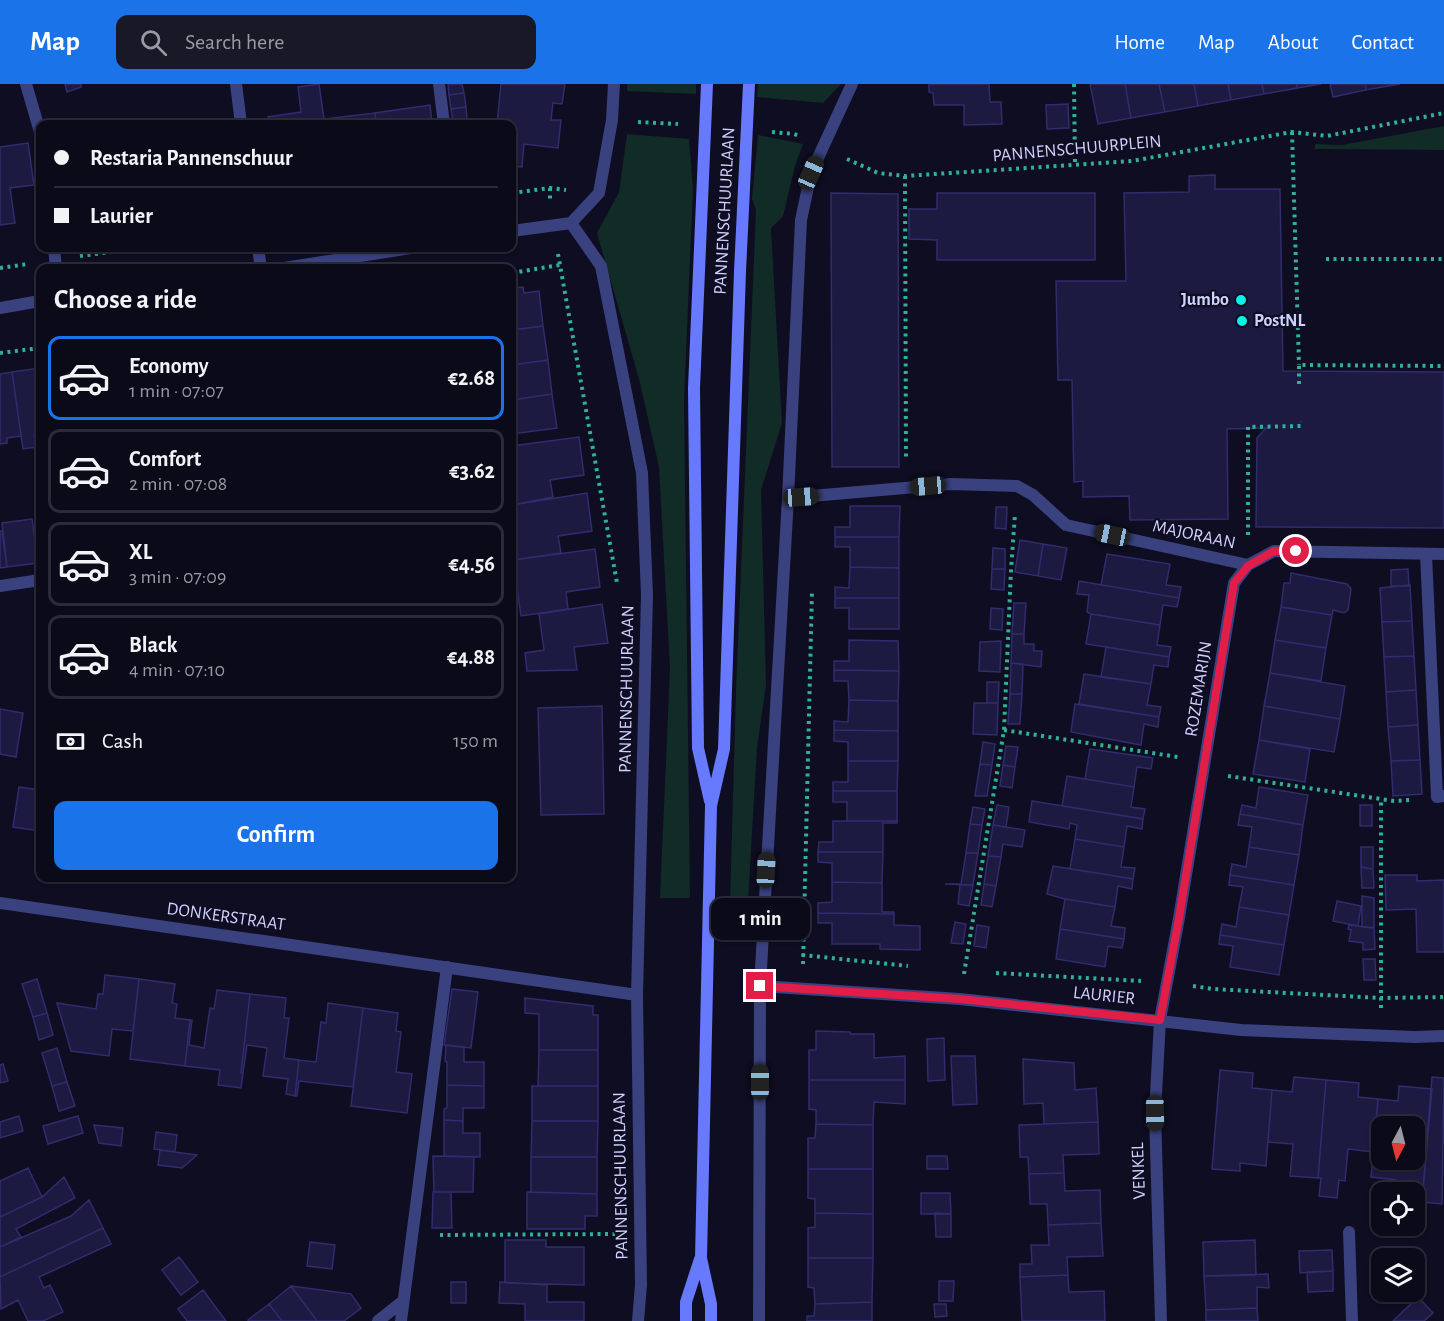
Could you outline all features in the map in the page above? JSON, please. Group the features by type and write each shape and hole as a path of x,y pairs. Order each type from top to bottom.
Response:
{"main road":[{"name":"PANNENSCHUURLAAN","path":"707,84 694,388 698,748 711,806"},
{"name":"PANNENSCHUURLAAN","path":"711,1321 711,1304 700,1258 711,806 724,749 740,271 749,84"},
{"name":"PANNENSCHUURLAAN","path":"686,1321 686,1302 700,1258"}],"street":[{"path":"26,84 36,120"},
{"path":"236,84 240,120"},
{"path":"439,84 444,120"},
{"path":"516,230 571,222 599,193 612,120 614,84"},
{"path":"759,1321 760,986 788,498 801,220 811,173 852,84"},
{"name":"PANNENSCHUURLAAN","path":"571,222 601,266 642,473 647,595 637,995 641,1285 638,1321"},
{"path":"309,264 386,252"},
{"path":"0,308 36,302"},
{"path":"788,498 951,484 1017,486"},
{"name":"MAJORAAN","path":"1017,486 1033,495 1066,525 1248,566"},
{"name":"ROZEMARIJN","path":"1160,1020 1205,767 1234,583 1248,566 1274,551 1444,554"},
{"path":"1426,554 1441,796"},
{"path":"0,586 36,581"},
{"name":"DONKERSTRAAT","path":"0,903 637,995"},
{"path":"401,1321 447,967"},
{"name":"LAURIER","path":"760,986 960,999 1241,1030 1444,1036"},
{"name":"VENKEL","path":"1160,1020 1155,1113 1161,1321"},
{"path":"1349,1232 1353,1321"},
{"path":"378,1321 402,1302"}],"path":[{"path":"1074,84 1075,165"},
{"name":"PANNENSCHUURPLEIN","path":"822,147 878,173 904,177 1132,161 1292,132 1327,136 1444,113"},
{"path":"612,120 682,124"},
{"path":"1292,132 1299,384"},
{"path":"904,177 906,488"},
{"path":"516,192 550,188 599,193"},
{"path":"550,188 550,224 561,265 618,588"},
{"path":"1326,259 1444,259"},
{"path":"516,272 561,265"},
{"path":"0,353 36,348"},
{"path":"1299,365 1444,366"},
{"path":"1248,566 1248,427 1301,426 1300,422"},
{"path":"960,999 1004,730 1017,486"},
{"path":"805,989 802,955 812,590"},
{"path":"1004,730 1394,801 1441,796"},
{"path":"1381,799 1381,1035"},
{"path":"802,955 918,967"},
{"path":"953,970 976,972"},
{"path":"988,973 1167,982 1213,989 1381,998 1444,997"},
{"path":"411,1235 640,1234"}],"green space":[{"path":"627,84 696,84 696,94 627,91"},
{"path":"758,84 841,84 823,103 757,97"},
{"path":"1444,126 1444,150 1315,149 1315,144 1342,145"},
{"path":"627,134 689,139 693,189 684,400 690,898 660,898 670,668 659,467 639,379 597,233 619,192"},
{"path":"758,135 803,144 795,166 783,216 771,228 782,423 761,490 766,685 757,748 748,901 730,902 736,690 756,210 752,199"}],"building":[{"path":"65,84 81,84 81,87 67,92"},
{"path":"319,84 324,119 268,120 268,117 301,112 298,87"},
{"path":"448,84 462,84 464,93 449,95"},
{"path":"501,84 565,84 562,104 553,103 551,120 561,120 558,148 524,144 522,167 516,166 516,120 497,120"},
{"path":"929,84 989,84 990,102 1001,102 1002,124 964,125 964,105 934,105 933,93 929,92"},
{"path":"1090,84 1125,84 1131,118 1098,124"},
{"path":"1125,84 1159,84 1165,112 1131,118"},
{"path":"1159,84 1194,84 1198,106 1165,112"},
{"path":"1194,84 1228,84 1231,100 1198,106"},
{"path":"1228,84 1262,84 1264,94 1231,100"},
{"path":"1262,84 1297,84 1297,88 1264,94"},
{"path":"1297,84 1321,84 1297,88"},
{"path":"1330,84 1365,84 1366,90 1333,97"},
{"path":"1365,84 1400,84 1366,90"},
{"path":"464,93 466,107 451,109 449,95"},
{"path":"1068,104 1069,128 1047,129 1046,105"},
{"path":"430,105 432,120 376,120 375,113"},
{"path":"466,107 467,120 453,120 451,109"},
{"path":"375,113 376,120 322,120"},
{"path":"28,143 34,185 10,188 15,223 0,225 0,147"},
{"path":"1215,175 1215,189 1280,189 1283,371 1444,372 1444,528 1256,527 1257,438 1266,428 1227,429 1228,519 1130,520 1129,496 1083,497 1083,481 1074,482 1072,380 1058,380 1056,281 1126,281 1124,193 1189,192 1189,176"},
{"path":"831,193 898,194 899,467 832,467"},
{"path":"937,193 1095,193 1095,260 937,260 937,240 909,239 909,209 937,209"},
{"path":"523,287 524,293 539,291 543,326 516,329 516,288"},
{"path":"543,326 548,360 516,364 516,329"},
{"path":"548,360 552,394 516,399 516,364"},
{"path":"36,369 36,434 34,434 36,447 23,449 12,372"},
{"path":"12,372 23,449 21,436 7,438 7,443 0,444 0,374"},
{"path":"552,394 557,428 516,433 516,399"},
{"path":"579,437 584,475 550,480 553,497 516,504 516,445"},
{"path":"587,493 592,531 558,536 561,553 516,560 516,504"},
{"path":"850,506 900,506 899,537 835,537 835,527 850,527"},
{"path":"996,507 1007,507 1006,529 995,528"},
{"path":"32,519 36,563 7,567 2,523"},
{"path":"0,531 2,531 7,567 0,568"},
{"path":"835,537 899,537 899,568 850,567 850,547 835,547"},
{"path":"1020,540 1043,544 1038,576 1015,572"},
{"path":"1043,544 1067,548 1061,580 1038,576"},
{"path":"993,548 1005,549 1005,569 992,569"},
{"path":"595,549 600,587 566,592 568,609 521,616 516,581 516,560"},
{"path":"1107,554 1170,564 1166,585 1181,587 1179,598 1101,585"},
{"path":"850,567 899,568 899,598 835,598 835,587 849,588"},
{"path":"992,569 1005,569 1004,590 991,589"},
{"path":"1408,569 1409,586 1391,586 1391,570"},
{"path":"1291,573 1347,584 1351,589 1348,610 1344,613 1333,610 1332,615 1281,607 1284,583 1290,583"},
{"path":"1079,581 1179,598 1177,607 1163,605 1160,625 1091,614 1087,612 1089,595 1077,594"},
{"path":"1410,585 1412,621 1382,622 1380,588"},
{"path":"835,598 899,598 899,629 849,629 849,608 835,608"},
{"path":"1014,603 1026,603 1024,634 1012,634"},
{"path":"602,604 608,643 574,647 577,670 527,671 525,653 544,650 539,614"},
{"path":"1281,607 1332,615 1326,648 1275,640"},
{"path":"991,608 1003,609 1002,630 990,629"},
{"path":"1091,614 1160,625 1157,645 1171,647 1169,657 1086,644"},
{"path":"1412,621 1414,656 1384,657 1382,622"},
{"path":"1012,634 1024,634 1024,644 1034,644 1034,651 1042,651 1041,667 1011,663"},
{"path":"849,640 898,641 899,671 834,670 834,661 849,661"},
{"path":"1275,640 1326,648 1321,681 1270,673"},
{"path":"1001,641 1000,672 979,671 980,642"},
{"path":"1106,647 1169,657 1168,667 1154,665 1151,684 1101,677"},
{"path":"1414,656 1416,690 1386,692 1384,657"},
{"path":"1011,663 1023,664 1022,694 1010,694"},
{"path":"834,670 899,671 898,701 849,700 848,681 834,681"},
{"path":"1270,673 1345,686 1340,719 1264,706"},
{"path":"1084,674 1151,684 1147,705 1161,707 1159,717 1079,704"},
{"path":"987,682 999,682 998,703 987,703"},
{"path":"1416,690 1418,725 1388,727 1386,692"},
{"path":"1010,694 1022,694 1020,724 1008,724"},
{"path":"849,700 898,701 898,731 834,730 834,721 848,722"},
{"path":"974,703 998,703 997,735 973,734"},
{"path":"1075,704 1159,717 1158,727 1144,724 1141,745 1071,732"},
{"path":"602,706 604,814 541,815 538,708"},
{"path":"1264,706 1340,719 1334,752 1259,740"},
{"path":"0,709 23,713 16,757 0,754"},
{"path":"1418,725 1420,760 1391,761 1388,727"},
{"path":"834,730 898,731 898,761 848,761 848,742 834,741"},
{"path":"1259,740 1310,749 1305,782 1253,774"},
{"path":"983,742 995,744 992,765 980,764"},
{"path":"1006,746 1018,747 1015,767 1003,765"},
{"path":"1090,749 1153,758 1151,769 1137,767 1134,787 1085,779"},
{"path":"1420,760 1422,794 1393,796 1391,761"},
{"path":"848,761 898,761 897,791 833,791 833,782 848,782"},
{"path":"980,764 992,765 987,796 975,796"},
{"path":"1003,765 1015,767 1012,788 1000,786"},
{"path":"1067,776 1134,787 1131,807 1145,809 1143,819 1062,806"},
{"path":"19,787 36,789 36,830 13,827"},
{"path":"1259,787 1308,795 1303,825 1240,814 1242,805 1256,808"},
{"path":"833,791 897,791 897,821 847,821 847,802 833,802"},
{"path":"1032,801 1143,819 1142,829 1127,826 1124,847 1075,839 1077,825 1070,823 1069,829 1029,822"},
{"path":"997,805 1009,807 1006,827 993,825"},
{"path":"1360,805 1372,805 1372,826 1360,826"},
{"path":"973,807 985,809 982,825 970,824"},
{"path":"1240,814 1303,825 1299,855 1249,847 1252,827 1238,825"},
{"path":"833,821 897,821 897,823 883,823 883,852 818,852 819,842 833,842"},
{"path":"970,824 982,825 978,853 966,853"},
{"path":"993,825 1025,830 1022,847 1003,844 1001,857 988,856"},
{"path":"1075,839 1124,847 1121,867 1135,868 1133,879 1070,869"},
{"path":"1249,847 1299,855 1294,885 1230,875 1232,864 1246,867"},
{"path":"1361,847 1373,847 1373,869 1361,867"},
{"path":"818,852 883,852 882,883 832,882 832,863 818,862"},
{"path":"966,853 978,853 973,885 945,884 961,884"},
{"path":"988,856 1001,857 996,886 984,884"},
{"path":"1053,866 1133,879 1132,889 1118,886 1115,907 1047,894"},
{"path":"1361,867 1373,869 1374,888 1362,888"},
{"path":"1230,875 1294,885 1289,915 1239,907 1243,887 1229,885"},
{"path":"1385,875 1417,875 1417,881 1444,880 1444,952 1417,952 1416,909 1386,910"},
{"path":"832,882 882,883 882,912 894,912 894,914 818,913 818,903 832,902"},
{"path":"984,884 996,886 992,907 981,905"},
{"path":"960,885 973,885 969,906 958,904"},
{"path":"1362,896 1374,898 1374,928 1362,927"},
{"path":"1065,899 1115,907 1111,926 1125,928 1124,939 1060,929"},
{"path":"1337,901 1361,906 1358,926 1333,921"},
{"path":"1239,907 1289,915 1284,945 1220,935 1222,924 1236,927"},
{"path":"818,913 894,914 894,925 920,926 920,950 880,949 880,944 832,944 832,923 818,923"},
{"path":"955,922 966,924 963,944 951,943"},
{"path":"977,925 989,927 986,948 974,946"},
{"path":"1349,925 1374,928 1375,949 1363,950 1363,943 1349,941 1351,930 1348,929"},
{"path":"1060,929 1124,939 1122,948 1108,946 1105,967 1056,959"},
{"path":"1220,935 1284,945 1279,975 1230,967 1233,946 1219,944"},
{"path":"1363,959 1375,959 1376,980 1364,980"},
{"path":"105,975 139,979 133,1031 112,1029 109,1056 71,1051 57,1003 96,1009 98,994 103,994"},
{"path":"37,979 47,1013 33,1017 22,984"},
{"path":"139,979 175,984 172,1003 177,1004 175,1018 190,1020 185,1066 130,1059"},
{"path":"452,989 478,992 471,1048 444,1045"},
{"path":"217,990 250,994 241,1088 218,1085 220,1070 185,1066 190,1020 192,1020 189,1045 204,1048 210,1008 214,1009"},
{"path":"250,994 286,998 284,1018 289,1018 284,1058 299,1060 295,1096 286,1094 288,1079 263,1076 267,1048 247,1045 243,1073 241,1073"},
{"path":"525,998 593,1006 593,1015 598,1015 598,1050 539,1050 539,1014 525,1013"},
{"path":"328,1003 363,1008 353,1087 299,1081 297,1096 295,1096 299,1060 316,1062 321,1022 326,1023"},
{"path":"363,1008 398,1013 396,1031 401,1032 396,1072 412,1074 407,1113 351,1106"},
{"path":"47,1013 53,1035 39,1040 33,1017"},
{"path":"816,1031 874,1034 874,1058 905,1056 905,1080 809,1080 809,1050 816,1050"},
{"path":"944,1038 945,1080 928,1081 927,1039"},
{"path":"446,1045 464,1047 464,1062 484,1062 484,1086 447,1085"},
{"path":"57,1048 67,1082 52,1086 42,1053"},
{"path":"539,1050 598,1050 598,1086 538,1086"},
{"path":"951,1056 975,1056 977,1104 953,1105"},
{"path":"1023,1059 1074,1063 1075,1090 1096,1088 1098,1122 1044,1124 1043,1103 1024,1104"},
{"path":"3,1064 8,1081 0,1083 0,1065"},
{"path":"1220,1070 1253,1073 1252,1088 1272,1090 1266,1166 1240,1163 1240,1171 1212,1169"},
{"path":"1294,1077 1326,1080 1318,1178 1290,1176 1293,1144 1268,1142 1272,1090 1292,1092"},
{"path":"1432,1077 1444,1078 1442,1204 1425,1202 1425,1164"},
{"path":"809,1080 905,1080 905,1104 874,1102 873,1125 816,1124 816,1110 809,1109"},
{"path":"1326,1080 1359,1083 1358,1097 1378,1099 1376,1116 1371,1116 1371,1152 1348,1149 1345,1181 1339,1180 1337,1198 1319,1196 1321,1178 1318,1178"},
{"path":"67,1082 75,1106 59,1111 52,1086"},
{"path":"447,1085 484,1086 484,1108 463,1108 463,1121 444,1120 444,1109 447,1108"},
{"path":"532,1086 598,1086 598,1121 532,1121"},
{"path":"1399,1086 1432,1089 1425,1168 1425,1116 1376,1116 1378,1099 1398,1101"},
{"path":"19,1116 23,1131 0,1138 0,1122"},
{"path":"78,1116 83,1133 48,1144 43,1126"},
{"path":"444,1120 463,1121 463,1133 480,1133 480,1157 444,1156"},
{"path":"532,1121 598,1121 597,1157 531,1157"},
{"path":"1098,1122 1099,1154 1063,1155 1064,1173 1029,1174 1028,1157 1020,1157 1019,1125"},
{"path":"816,1124 873,1125 873,1169 808,1169 808,1138 815,1138"},
{"path":"94,1125 123,1128 121,1146 99,1143"},
{"path":"156,1132 177,1135 175,1152 154,1149"},
{"path":"160,1150 197,1155 182,1168 158,1165"},
{"path":"433,1156 474,1157 473,1192 434,1192"},
{"path":"927,1156 947,1156 948,1169 927,1169"},
{"path":"531,1157 597,1157 597,1194 531,1192"},
{"path":"28,1168 42,1197 0,1217 0,1181"},
{"path":"808,1169 873,1169 873,1214 815,1213 815,1199 808,1198"},
{"path":"1372,1170 1425,1170 1424,1182 1396,1182 1396,1180 1371,1177"},
{"path":"1064,1173 1065,1191 1100,1190 1101,1223 1048,1225 1047,1204 1030,1204 1029,1174"},
{"path":"64,1177 75,1198 16,1229 21,1237 0,1247 0,1217 42,1197"},
{"path":"433,1192 451,1192 452,1228 432,1228"},
{"path":"527,1192 597,1194 597,1216 585,1216 585,1229 527,1229"},
{"path":"921,1193 950,1193 951,1214 921,1214"},
{"path":"89,1200 103,1228 0,1277 0,1247 71,1216"},
{"path":"815,1213 873,1214 873,1258 808,1258 808,1228 815,1227"},
{"path":"935,1213 951,1214 951,1237 936,1237"},
{"path":"1101,1223 1103,1256 1067,1257 1068,1275 1020,1277 1020,1264 1032,1264 1031,1245 1049,1245 1048,1225"},
{"path":"103,1228 111,1244 39,1277 44,1288 50,1285 63,1312 43,1321 28,1321 18,1300 1,1309 0,1277"},
{"path":"505,1240 546,1240 546,1247 584,1247 584,1285 505,1283"},
{"path":"1255,1240 1256,1275 1204,1276 1203,1242"},
{"path":"310,1242 335,1245 332,1269 307,1266"},
{"path":"1332,1250 1333,1271 1300,1273 1299,1251"},
{"path":"179,1257 198,1282 181,1295 162,1270"},
{"path":"808,1258 873,1258 872,1302 815,1304 814,1288 808,1287"},
{"path":"1333,1271 1333,1291 1308,1292 1307,1272"},
{"path":"1268,1274 1269,1288 1257,1287 1257,1308 1206,1310 1204,1276"},
{"path":"1068,1275 1069,1292 1104,1291 1105,1321 1022,1321 1020,1277"},
{"path":"939,1281 954,1281 953,1301 939,1301"},
{"path":"451,1282 466,1282 466,1303 451,1303"},
{"path":"500,1282 547,1285 547,1302 584,1302 584,1321 525,1321 525,1304 499,1303"},
{"path":"291,1286 317,1321 282,1321 269,1304"},
{"path":"291,1286 351,1294 361,1308 344,1321 317,1321"},
{"path":"203,1290 226,1321 187,1321 178,1309"},
{"path":"872,1302 872,1321 807,1321 807,1316 814,1316 815,1304"},
{"path":"1413,1302 1423,1302 1433,1313 1424,1321 1393,1321"},
{"path":"269,1304 282,1321 248,1321 248,1320"},
{"path":"934,1304 946,1304 947,1316 935,1317"},
{"path":"1257,1308 1258,1321 1206,1321 1206,1310"}],"place":[{"name":"Jumbo","path":"1241,300"},
{"name":"PostNL","path":"1242,321"}],"route":[{"path":"760,986 960,999 1160,1020 1206,762 1234,583 1248,566 1274,551 1296,551"}]}
